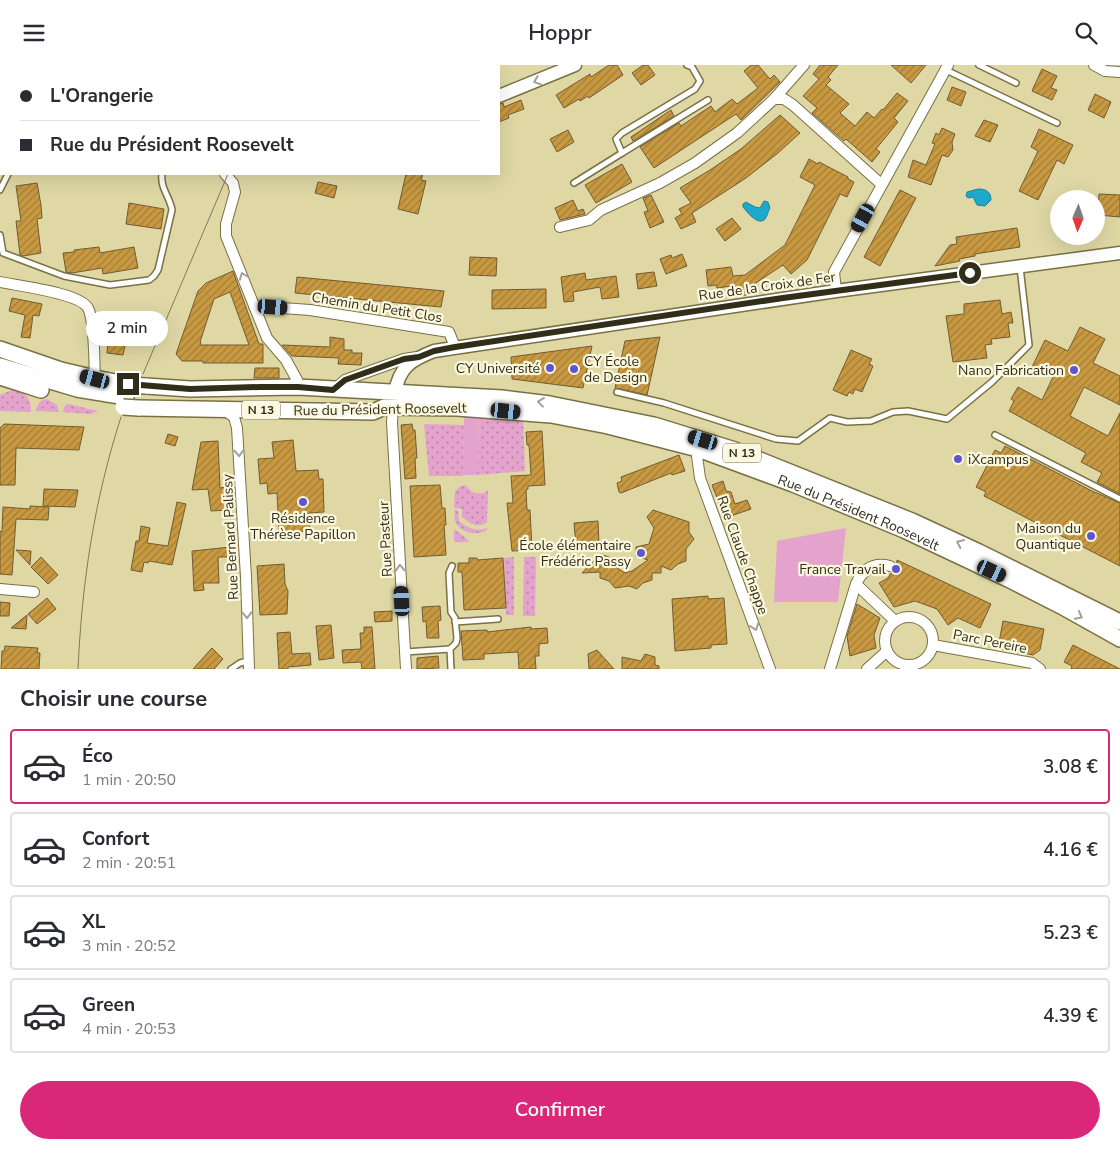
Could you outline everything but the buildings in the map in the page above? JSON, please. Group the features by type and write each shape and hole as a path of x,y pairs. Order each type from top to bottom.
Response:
{"main road":[{"name":"N 13","path":"0,349 61,370 95,379"},
{"path":"1,360 81,384 191,401 391,403"},
{"path":"0,366 77,389 110,395 137,392 202,397 333,390"},
{"name":"N 13","path":"0,377 18,383"},
{"name":"Rue du Président Roosevelt","path":"95,379 137,392 224,410 373,412 391,403 502,398 550,403 654,425 735,450 829,486 912,521 980,552 1120,622"},
{"name":"Rue du Président Roosevelt","path":"18,383 59,395 122,407 137,392 298,387 333,390 391,403 551,415 608,426 698,449 793,484 904,530 1018,584 1120,639"},
{"path":"0,388 18,383"}],"street":[{"path":"500,96 576,65"},
{"path":"560,227 589,220 601,210 660,183 696,163 738,133 774,99 804,65"},
{"path":"1094,65 1105,71 1120,72"},
{"path":"836,291 834,272 947,67"},
{"path":"774,99 784,99 794,105 871,177 881,184"},
{"path":"225,175 233,183 235,192 226,224 226,237 267,338 286,360 298,380 298,387"},
{"name":"Rue de la Croix de Fer","path":"333,390 345,380 404,359 455,347 836,291 1120,253"},
{"path":"0,282 67,295 82,301 88,308 92,320 95,379"},
{"name":"Chemin du Petit Clos","path":"254,306 310,310 449,332 455,347"},
{"name":"Rue de la Croix de Fer","path":"391,403 397,379 402,370 419,357"},
{"name":"Rue Pasteur","path":"391,403 406,669"},
{"name":"Rue Bernard Palissy","path":"224,410 234,417 237,428 249,665"},
{"name":"Rue Claude Chappe","path":"698,449 697,457 700,478 770,669"},
{"path":"830,669 856,584 862,573 877,565 890,566"},
{"path":"856,584 895,621 887,630 885,637 887,651 867,669"},
{"path":"0,589 34,591"},
{"name":"Parc Pereire","path":"887,651 897,662 904,665 912,665 926,659 933,645 932,632 922,621 909,617 895,621"},
{"name":"Parc Pereire","path":"933,645 1032,663 1040,669"}],"lane":[{"path":"622,153 616,139 622,133 694,89 700,81 692,67 687,65"},
{"path":"979,65 1016,83"},
{"path":"947,67 1057,123"},
{"path":"574,183 708,100"},
{"path":"0,191 8,175"},
{"path":"0,235 3,253 64,276 110,285 149,280 158,270 172,210 162,185 162,175"},
{"path":"617,393 664,403 776,439 798,441 830,418 847,423 871,421 893,412 908,411 947,419 1032,346 1020,266"},
{"path":"995,435 1120,499"},
{"path":"405,652 450,649 456,643 455,617 451,612 448,573 452,566"},
{"path":"455,622 498,619"},
{"path":"450,649 451,669"},
{"path":"231,669 240,663 249,665"}],"shaded area":[{"path":"12,390 21,392 27,397 31,412 0,411 0,395"},
{"path":"47,399 57,405 59,412 35,411 40,401"},
{"path":"67,404 98,411 91,414 63,412"},
{"path":"464,414 479,415 477,475 463,475"},
{"path":"479,415 523,418 525,471 477,475"},
{"path":"424,424 464,425 463,476 429,476"},
{"path":"466,485 470,490 479,494 488,490 487,522 484,524 477,525 471,523 462,516 462,509 454,508 455,491 461,486"},
{"path":"454,510 458,510 459,521 466,526 472,529 487,528 487,530 479,533 470,533 462,529 456,523"},
{"path":"846,528 838,602 774,602 777,541"},
{"path":"454,529 465,537 469,542 454,542"},
{"path":"514,557 514,615 506,615 504,558"},
{"path":"524,557 536,557 535,616 523,616"}],"water":[{"path":"978,189 985,190 990,194 991,200 985,206 977,205 973,197 968,198 966,196 967,192"},
{"path":"764,201 768,202 770,208 765,219 761,221 752,217 743,207 743,204 746,202 760,208"}],"tram line":[{"path":"143,374 228,175"},
{"path":"78,669 86,573 91,542 103,480 121,417"}],"place":[{"name":"CY Université","path":"550,368"},
{"name":"CY École de Design","path":"574,369"},
{"name":"Nano Fabrication","path":"1074,370"},
{"name":"iXcampus","path":"958,459"},
{"name":"Résidence Thérèse Papillon","path":"303,502"},
{"name":"Maison du Quantique","path":"1091,536"},
{"name":"École élémentaire Frédéric Passy","path":"641,553"},
{"name":"France Travail","path":"896,569"}],"route":[{"path":"128,384 190,389 298,387 333,390 345,380 404,359 419,357 434,351 721,307 970,273"}]}
